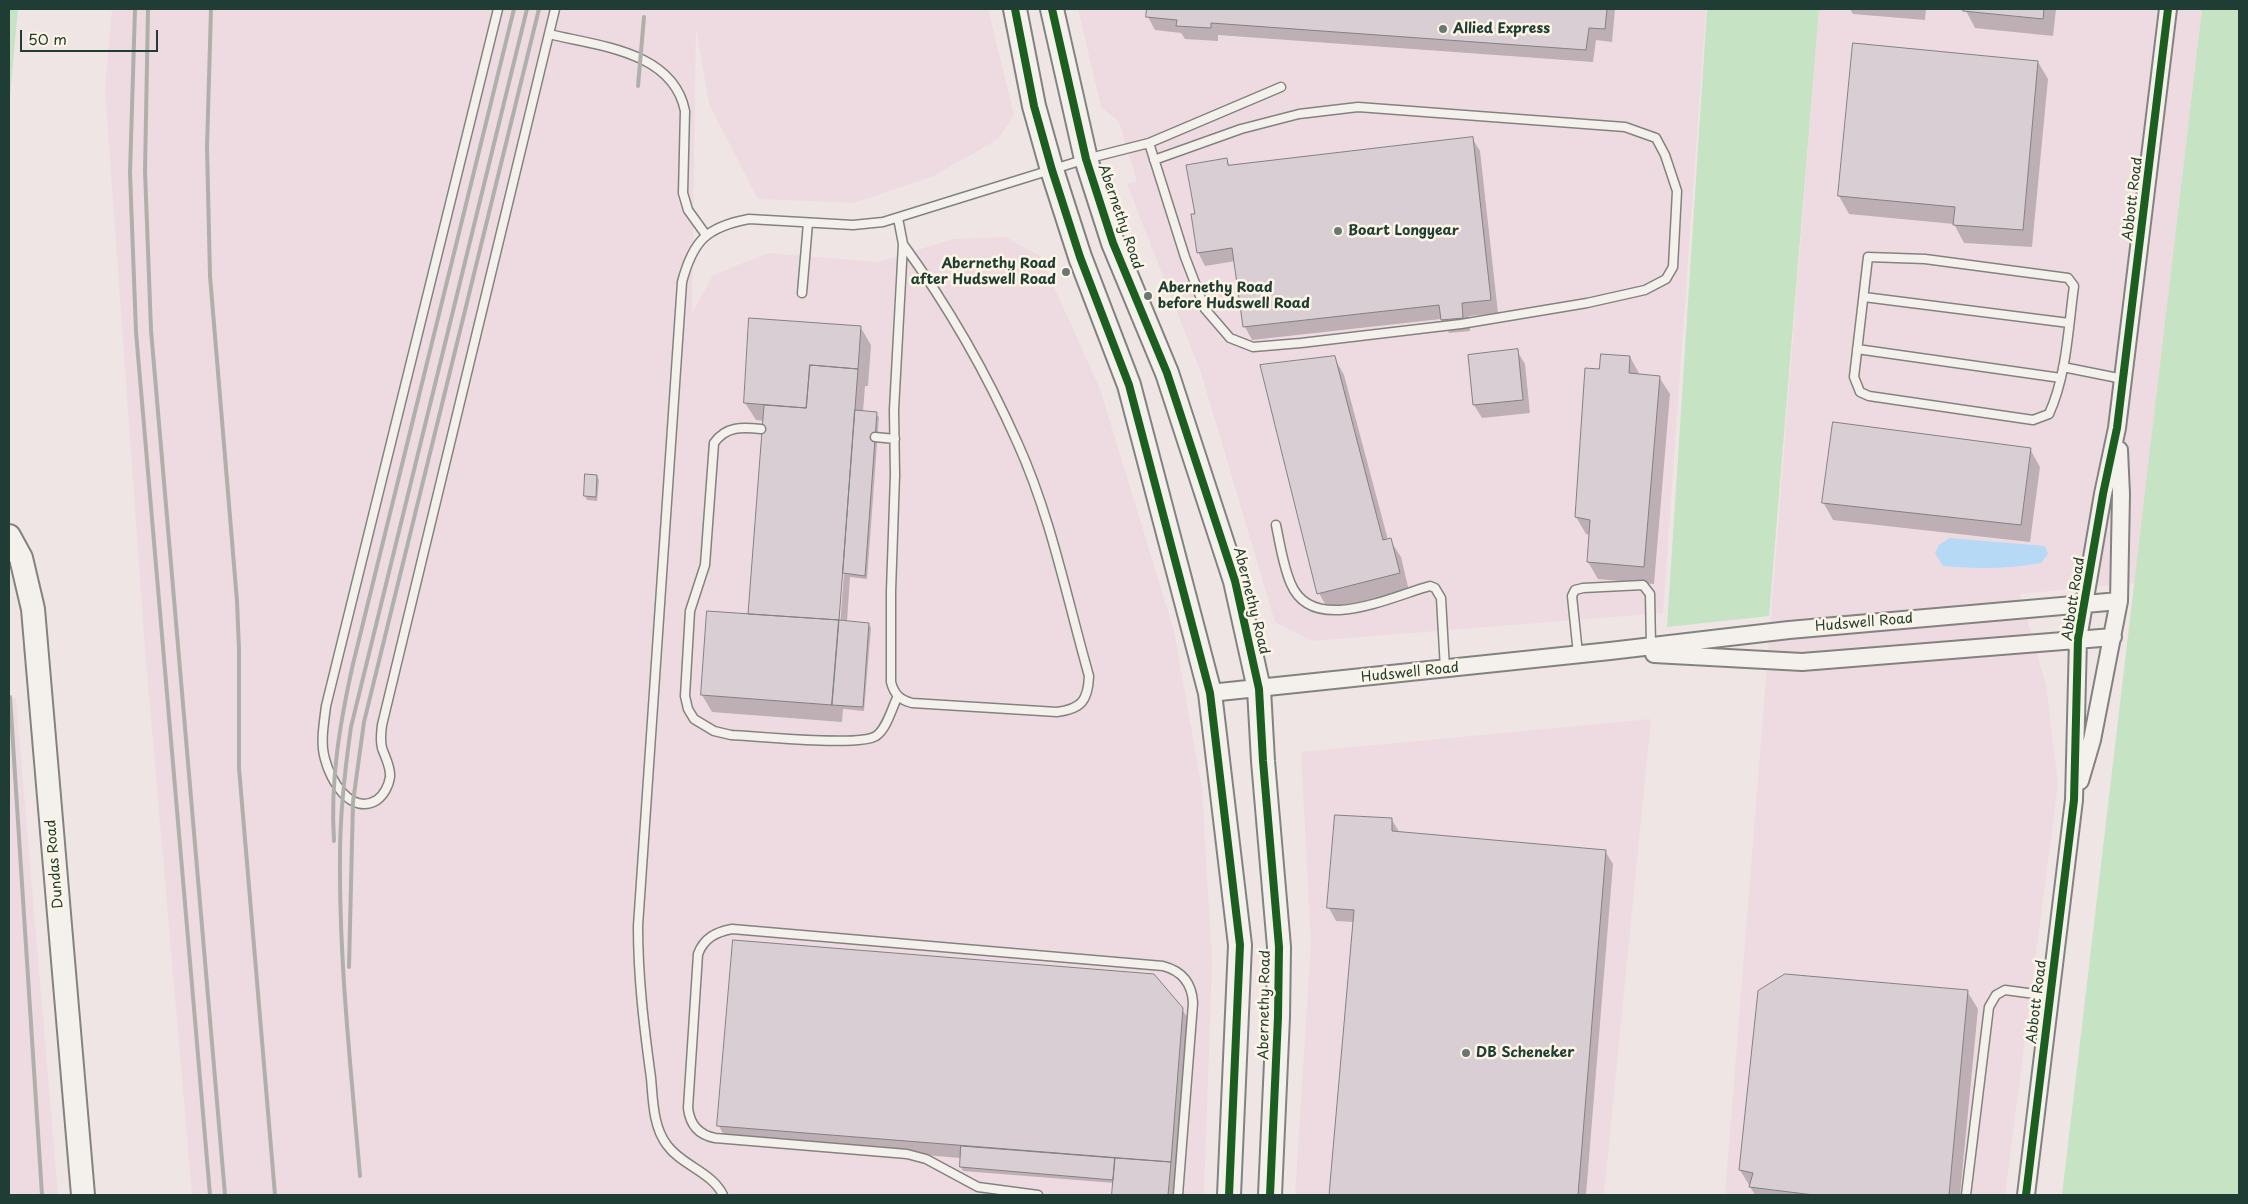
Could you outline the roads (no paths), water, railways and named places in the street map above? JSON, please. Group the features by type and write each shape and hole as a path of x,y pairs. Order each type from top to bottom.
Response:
{"main road":[{"name":"Abernethy Road","path":"1015,9 1034,106 1052,170 1080,257 1129,385 1210,693 1240,945 1229,1195"},
{"name":"Abernethy Road","path":"1052,9 1086,159 1113,243 1167,373 1223,543 1235,581 1259,689 1263,762 1279,947 1278,1016 1270,1195"},
{"name":"Dundas Road","path":"9,536 21,558 33,609 83,1195"}],"street":[{"name":"Abbott Road","path":"2026,1195 2074,800 2078,640 2103,494 2117,428 2168,9"},
{"name":"Abbott Road","path":"2074,800 2092,740 2119,602 2121,494 2117,428"},
{"name":"Hudswell Road","path":"1210,693 1445,669 1789,630 2119,602"},
{"name":"Hudswell Road","path":"1610,651 1802,662 2113,637"}],"lane":[{"path":"498,9 326,706 324,726 324,757 326,764 342,792 353,802 358,803 368,803 379,798 388,785 390,777 388,762 382,746 382,725 555,9"},
{"path":"549,34 641,57 661,71 678,90 685,111 683,193 688,210 706,235"},
{"path":"723,1195 716,1185 672,1151 662,1136 656,1114 644,1031 638,960 638,916 682,282 688,260 696,244 706,235 732,222 749,219 808,223 868,224 898,218 1086,159 1149,143 1282,87"},
{"path":"1149,143 1154,160 1185,257 1205,309 1230,338 1253,347 1432,327 1597,301 1646,290 1666,279 1673,267 1677,191 1666,155 1656,138 1625,127 1358,108 1298,114 1241,129 1154,160"},
{"path":"898,218 903,244 894,410 891,682 893,690 905,701 912,703 1057,712 1069,710 1079,705 1085,698 1088,689 1088,676 1051,538 1018,444 954,320 933,286 903,244"},
{"path":"802,293 808,223"},
{"path":"1868,257 1925,259 2068,278 2074,286 2063,367 2058,395 2049,414 2033,420 1869,396 1860,392 1854,377 1864,296 1868,257"},
{"path":"1864,296 2069,324"},
{"path":"1857,349 2061,378"},
{"path":"2063,367 2123,379"},
{"path":"761,429 737,428 726,431 714,443 705,565 690,611 684,685 688,709 694,719 714,731 731,734 856,742 877,736 883,728 898,696"},
{"path":"875,437 895,439"},
{"path":"1276,525 1291,586 1303,600 1319,610 1339,612 1361,608 1430,586 1435,588 1441,598 1445,669"},
{"path":"1578,654 1572,596 1575,590 1583,588 1642,585 1648,589 1650,594 1651,646"},
{"path":"1038,1195 978,1187 926,1160 907,1154 715,1138 699,1132 689,1118 688,1108 698,954 706,941 714,934 732,929 1164,966 1174,969 1189,984 1193,1003 1178,1195"},
{"path":"1966,1195 1989,1007 1996,995 2005,990 2050,996"}],"water":[{"path":"1950,538 2045,546 2048,554 2041,563 2017,566 1980,568 1943,566 1935,553 1939,545"}],"railway":[{"path":"135,9 130,173 136,332 210,1195"},
{"path":"148,9 145,171 151,330 225,1195"},
{"path":"211,9 207,147 210,276 237,601 239,768 275,1195"},
{"path":"334,841 333,796 337,752 353,664 514,9"},
{"path":"360,1176 346,1016 340,895 342,807 351,727 527,9"},
{"path":"349,967 353,802 364,722 539,9"},
{"path":"638,86 644,17"},
{"path":"10,697 42,1195"}],"place":[{"name":"Allied Express","path":"1443,29"},
{"name":"Boart Longyear","path":"1338,231"},
{"name":"Abernethy Road after Hudswell Road","path":"1066,272"},
{"name":"Abernethy Road before Hudswell Road","path":"1148,296"},
{"name":"DB Scheneker","path":"1466,1053"}]}
